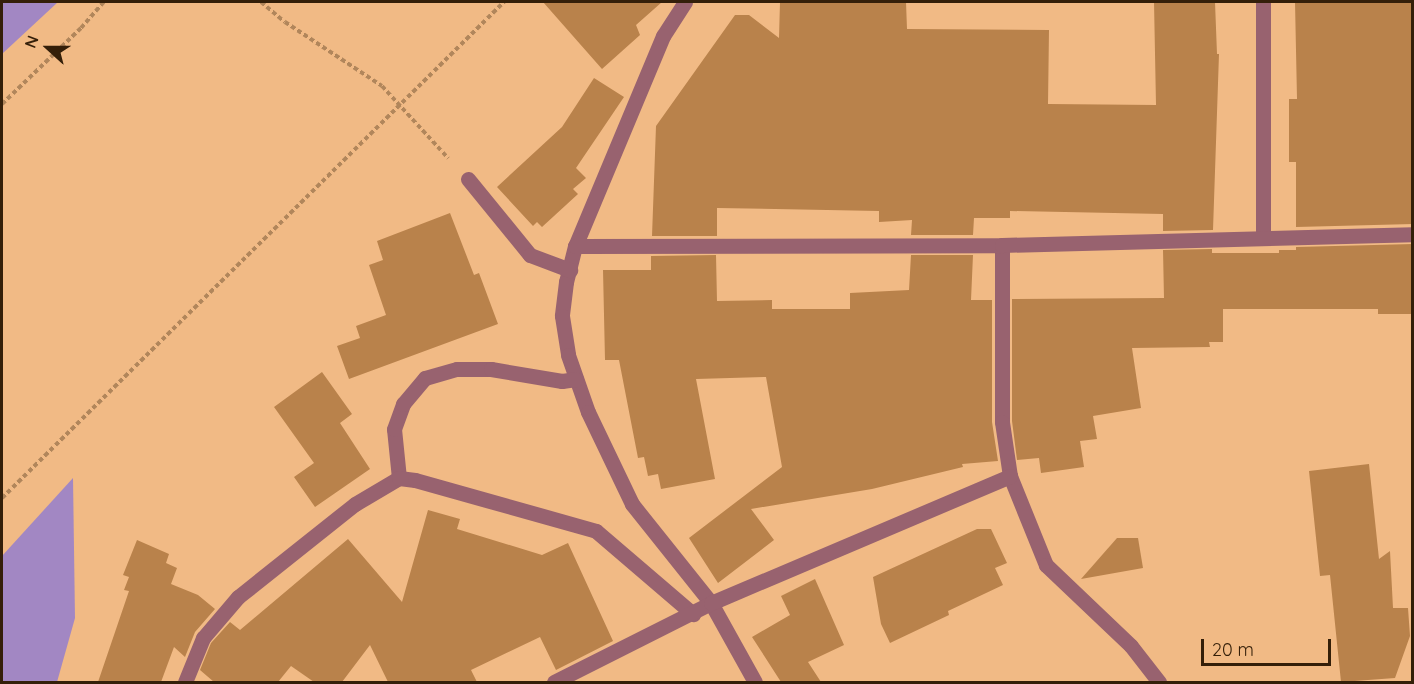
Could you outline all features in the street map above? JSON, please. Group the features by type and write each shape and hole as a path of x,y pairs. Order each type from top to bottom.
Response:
{"street":[{"path":"685,2 663,36 575,246 562,316 568,355 588,412 632,504 711,603 755,682"},
{"path":"1263,2 1263,236"},
{"path":"468,179 530,255 570,270"},
{"path":"575,246 1002,245 1263,236 1413,234"},
{"path":"1002,245 1002,422 1010,476 1046,565 1131,646 1159,682"},
{"path":"399,478 394,429 403,404 425,378 457,369 491,369 562,381 576,379"},
{"path":"554,682 711,603 1010,476"},
{"path":"185,682 204,638 238,597 355,504 399,478 415,480 596,531 693,614"}],"path":[{"path":"2,104 81,28 104,2"},
{"path":"261,2 285,22 382,86 468,179"},
{"path":"2,498 504,2"}],"shaded area":[{"path":"2,2 58,2 2,54"},
{"path":"73,478 75,618 57,682 2,682 2,556"}],"building":[{"path":"543,2 662,2 636,25 640,35 602,69"},
{"path":"780,2 906,2 907,29 1049,30 1048,104 1156,105 1154,2 1215,2 1217,54 1219,54 1213,230 1163,231 1163,214 1010,211 1010,218 974,218 973,235 911,235 912,220 879,222 879,211 717,208 717,236 652,236 656,126 735,15 749,15 779,38"},
{"path":"1295,2 1413,2 1413,224 1296,227 1296,162 1289,162 1289,99 1297,99"},
{"path":"594,78 624,97 576,168 586,178 573,189 578,194 542,227 537,222 533,226 497,187 562,127"},
{"path":"450,213 474,275 479,273 498,324 349,379 337,346 360,338 356,326 386,315 369,265 383,260 377,241"},
{"path":"1413,244 1413,314 1378,314 1378,309 1223,309 1223,342 1209,342 1210,347 1132,348 1141,408 1093,416 1097,439 1080,441 1084,467 1041,473 1039,458 1017,460 1012,421 1012,299 1164,298 1163,250 1212,249 1212,253 1279,253 1279,250 1296,250 1296,247"},
{"path":"716,255 717,301 772,300 772,309 850,309 850,293 909,290 911,255 973,255 971,300 992,300 992,422 998,461 962,464 963,467 872,489 751,509 774,540 718,583 689,538 782,467 766,377 696,379 715,479 661,489 658,474 648,476 644,457 638,458 619,360 605,360 603,270 651,270 651,256"},
{"path":"322,372 352,414 340,423 370,469 315,507 294,477 314,463 274,407"},
{"path":"1369,464 1379,559 1390,551 1393,608 1408,608 1410,636 1395,678 1341,682 1330,575 1320,576 1309,471"},
{"path":"428,510 460,519 457,529 542,555 568,543 613,641 556,670 540,637 471,670 477,682 388,682 370,645 342,682 314,682 291,666 278,682 214,682 200,670 211,643 230,622 240,630 348,539 402,602"},
{"path":"977,529 991,529 1007,563 995,568 1003,585 948,611 949,615 890,643 881,624 873,577"},
{"path":"1117,538 1138,538 1143,568 1081,579"},
{"path":"137,540 169,554 166,563 177,568 171,584 198,595 215,609 195,632 185,657 174,647 161,682 98,682 129,591 124,590 129,577 123,575"},
{"path":"815,579 844,645 808,662 821,682 781,682 752,637 790,615 781,596"}]}
